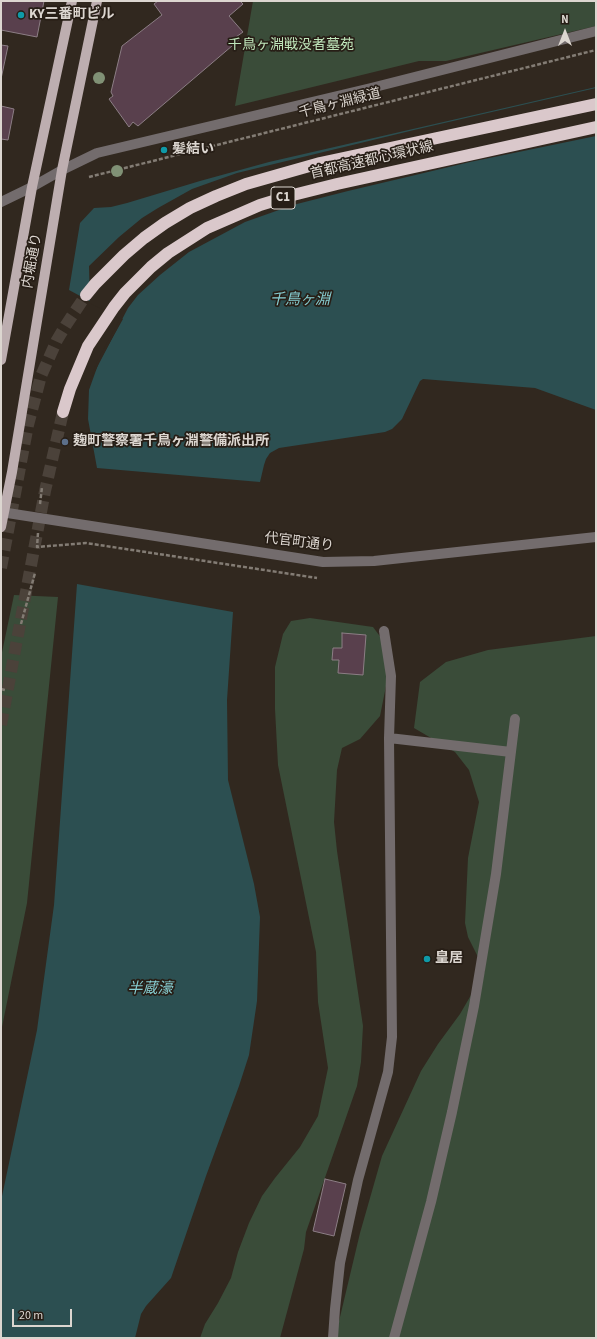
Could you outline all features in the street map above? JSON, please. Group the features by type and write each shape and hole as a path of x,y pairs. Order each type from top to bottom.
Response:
{"highway":[{"name":"首都高速都心環状線","path":"86,295 124,255 160,227 196,205 246,184 320,163 596,104"},
{"name":"首都高速都心環状線","path":"63,412 72,382 88,346 114,307 151,267 168,253 207,228 260,206 322,187 596,127"}],"main road":[{"name":"内堀通り","path":"1,360 32,187 72,1"},
{"name":"内堀通り","path":"1,527 2,512 21,418 62,170 97,1"}],"street":[{"path":"1,202 97,153 350,94 596,31"},
{"name":"代官町通り","path":"2,512 323,562 374,561 596,537"},
{"path":"333,1338 334,1309 340,1264 358,1180 388,1072 392,1037 391,676 384,631"},
{"path":"394,1338 434,1187 452,1112 474,1006 496,874 515,719"},
{"path":"390,738 511,752"}],"path":[{"name":"千鳥ヶ淵緑道","path":"89,177 596,50"},
{"path":"21,624 35,573"}],"green space":[{"name":"千鳥ヶ淵戦没者墓苑","path":"253,1 596,1 596,26 446,61 419,61 235,106"},
{"path":"14,595 58,597 27,903 1,1032 1,657"},
{"path":"310,618 373,627 388,647 387,681 380,716 360,739 342,748 337,770 334,822 363,1026 361,1062 357,1086 306,1232 304,1249 280,1338 200,1338 205,1324 231,1278 238,1252 249,1223 262,1196 300,1147 318,1116 328,1068 318,1002 316,952 278,765 275,709 275,667 283,634 291,621"},
{"path":"596,636 596,1338 335,1338 360,1233 382,1156 421,1071 438,1044 460,1014 485,971 468,937 465,923 468,858 479,802 469,770 455,752 414,728 420,682 446,662 488,650"}],"water":[{"name":"千鳥ヶ淵","path":"596,87 596,410 535,388 423,379 420,381 402,419 392,429 385,432 279,448 270,453 266,459 260,482 97,468 88,419 89,390 99,362 123,319 69,290 80,223 94,208 111,207 127,203 269,162"},
{"name":"半蔵濠","path":"77,584 233,612 227,700 228,780 254,884 260,917 257,1001 249,1055 171,1278 146,1306 141,1314 135,1338 1,1338 1,1201 37,1030 54,905"}],"pier":[{"path":"596,88 596,136 470,162 293,205 245,222 189,252 138,295 128,308 90,381 97,361 120,319 90,303 89,266 119,237 142,218 158,208 192,189 237,173"}],"building":[{"name":"KY三番町ビル","path":"1,1 44,1 37,37 1,30"},
{"path":"158,1 240,1 243,4 229,16 243,32 236,37 239,40 138,126 133,122 129,127 109,99 113,96 111,92 122,46 162,15 154,4"},
{"path":"1,45 8,46 1,79"},
{"path":"1,106 14,109 8,140 1,139"},
{"path":"342,633 366,635 363,675 338,673 339,660 332,660 333,648 342,648"},
{"path":"325,1179 346,1184 334,1236 313,1231"}],"tunnel":[{"path":"1,568 28,425 41,376 57,340 86,295"},
{"path":"1,725 45,491 63,412"}],"place":[{"name":"KY三番町ビル","path":"21,15"},
{"name":"髪結い","path":"164,150"},
{"name":"麹町警察署千鳥ヶ淵警備派出所","path":"65,442"},
{"name":"皇居","path":"427,959"}]}
